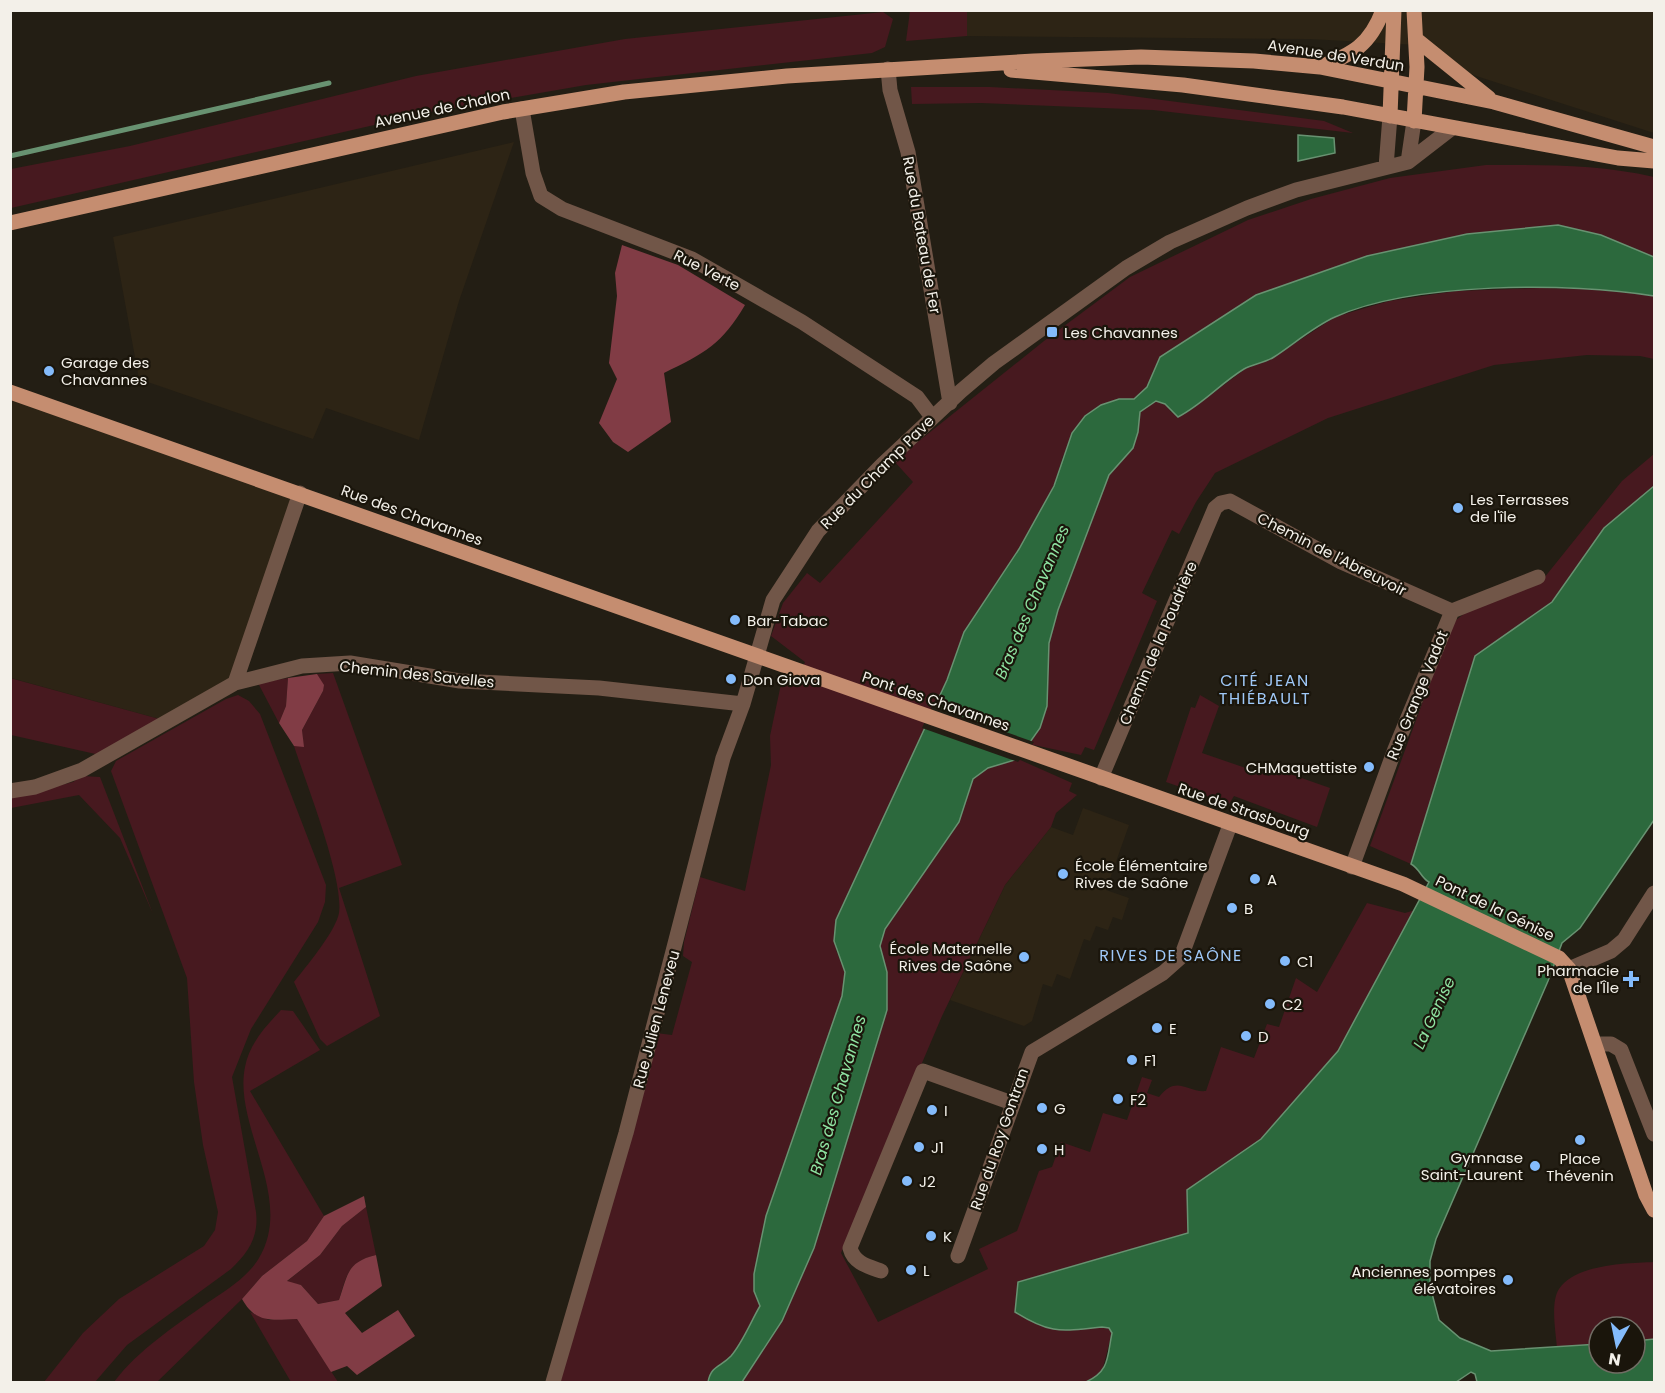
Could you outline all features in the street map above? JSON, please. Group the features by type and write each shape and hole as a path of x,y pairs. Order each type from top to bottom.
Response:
{"main road":[{"path":"1320,68 1352,54 1362,46 1379,22 1383,10"},
{"path":"1390,116 1394,10"},
{"path":"1414,10 1417,40 1414,121"},
{"path":"1417,40 1455,73 1494,102"},
{"name":"Avenue de Verdun","path":"888,69 1142,57 1254,61 1320,68 1494,102 1654,147"},
{"name":"Avenue de Verdun","path":"969,66 1183,85 1390,116 1618,158 1654,161"},
{"name":"Avenue de Chalon","path":"10,223 522,109 624,92 888,69"},
{"name":"Rue des Chavannes","path":"10,392 801,673"},
{"name":"Pont des Chavannes","path":"801,673 1060,764"},
{"name":"Rue de Strasbourg","path":"1060,764 1416,889"},
{"name":"Pont de la Génise","path":"1416,889 1564,964"},
{"path":"1564,964 1646,1195 1654,1210"}],"street":[{"name":"Rue du Bateau de Fer","path":"888,69 890,90 908,152 955,397"},
{"name":"Rue Verte","path":"522,109 533,173 541,196 562,209 692,259 802,322 917,397 932,417"},
{"path":"1386,167 1390,116"},
{"path":"1408,162 1414,121"},
{"path":"1408,162 1452,128"},
{"name":"Rue du Champ Pave","path":"755,656 773,600 818,531 932,417 994,363 1126,268 1170,242 1247,208 1296,190 1408,162"},
{"path":"235,683 300,494"},
{"name":"Chemin de l'Abreuvoir","path":"1215,508 1221,502 1230,501 1341,562 1452,611"},
{"name":"Chemin de la Poudrière","path":"1101,778 1215,508"},
{"name":"Rue Grange Vadot","path":"1352,867 1395,749 1452,611 1538,577"},
{"name":"Rue Julien Leneveu","path":"553,1383 629,1121 723,758 743,704 755,656"},
{"name":"Chemin des Savelles","path":"10,791 35,787 82,770 235,683 302,666 350,663 460,681 599,688 743,704"},
{"name":"Rue du Roy Gontran","path":"958,1256 1028,1059 1037,1046 1163,973 1181,957 1230,825"},
{"path":"1564,964 1611,951 1624,940 1654,893"},
{"path":"1594,1044 1611,1044 1621,1050 1654,1134"},
{"path":"881,1271 862,1264 852,1256 850,1248 923,1071 1012,1103"}],"shaded area":[{"path":"910,11 967,11 967,36 906,41"},
{"path":"967,11 1654,11 1654,133 1467,73 1436,46 1310,39 967,36"},
{"path":"883,12 893,19 885,47 872,53 586,85 431,112 11,208 11,169 130,146 416,76 625,39"},
{"path":"911,87 990,87 1108,93 1324,121 1353,133 1153,110 981,103 912,104"},
{"path":"514,142 459,301 419,440 326,408 313,439 139,379 113,237"},
{"path":"1486,165 1591,167 1654,177 1654,257 1601,235 1558,225 1467,234 1367,256 1256,295 1160,357 1147,387 1134,399 1119,399 1063,456 1054,486 1019,549 964,632 947,680 836,920 836,950 845,972 842,996 766,1216 754,1274 754,1291 760,1306 743,1338 728,1360 714,1369 708,1382 557,1382 656,1033 672,1035 692,962 683,956 684,942 700,877 745,891 771,765 770,736 781,684 797,684 805,662 771,636 783,603 807,573 820,583 913,482 894,461 1044,341 1130,277 1248,220 1311,199 1390,178"},
{"path":"622,245 678,265 745,305 728,329 711,346 664,373 671,422 628,452 613,442 599,423 617,379 609,363 617,296 615,273"},
{"path":"1540,288 1620,290 1654,296 1654,359 1640,356 1587,355 1494,365 1328,418 1215,473 1179,534 1172,530 1142,593 1157,601 1094,750 1085,747 1081,755 1029,744 1040,728 1049,643 1058,610 1109,475 1133,448 1138,432 1140,412 1155,401 1165,403 1171,412 1188,412 1245,369 1271,359 1335,317 1389,301 1456,291"},
{"path":"10,397 294,497 231,678 163,720 11,678"},
{"path":"1654,454 1654,486 1604,528 1552,602 1475,656 1411,864 1370,846 1445,641 1456,620 1469,610 1544,578 1622,481"},
{"path":"333,673 402,865 339,888 380,1016 327,1046 320,1039 294,982 320,949 337,921 339,898 330,855 294,746 303,746 302,730 323,691 323,685 317,674"},
{"path":"317,674 324,685 323,691 302,730 304,747 294,746 279,723 286,706 288,678"},
{"path":"10,678 163,720 100,755 11,735"},
{"path":"288,678 286,706 279,723 258,683"},
{"path":"238,695 249,701 260,714 326,885 325,902 318,922 251,1029 232,1077 256,1212 254,1237 243,1257 231,1269 127,1345 95,1382 44,1382 83,1333 119,1299 204,1246 215,1230 218,1212 203,1145 194,1082 187,978 111,771 116,761 226,699"},
{"path":"1200,695 1219,706 1202,753 1269,776 1273,768 1330,788 1317,827 1234,796 1229,804 1166,782 1191,707 1195,708"},
{"path":"1018,759 1072,783 1069,791 1077,795 1056,813 1051,827 1005,885 942,1016 841,1253 878,1322 988,1269 979,1249 1017,1231 1039,1171 1052,1167 1061,1142 1090,1152 1103,1113 1127,1120 1142,1077 1152,1080 1147,1093 1159,1097 1165,1090 1177,1086 1206,1091 1221,1047 1254,1058 1267,1024 1279,1027 1296,978 1317,992 1367,903 1405,913 1415,910 1419,904 1338,1051 1261,1139 1187,1190 1188,1233 1018,1282 1109,1328 1112,1333 1101,1375 1086,1382 742,1382 850,1128 875,1050 887,972 880,946 885,929 959,822 973,779 988,768"},
{"path":"82,776 100,777 153,914 120,838 79,795 11,808 10,798 73,782"},
{"path":"1083,808 1129,825 1106,890 1129,898 1122,920 1113,917 1108,930 1096,926 1090,941 1084,939 1070,979 1057,974 1052,987 1043,984 1032,1021 1024,1026 950,1000 1005,885 1051,827 1073,835"},
{"path":"281,1010 293,1011 320,1050 250,1091 324,1216 307,1241 262,1276 242,1299 157,1382 114,1382 134,1359 236,1283 259,1258 268,1235 270,1211 267,1187 247,1114 244,1090 245,1067 254,1043"},
{"path":"364,1196 366,1207 342,1226 320,1255 287,1281 301,1285 318,1304 339,1300 347,1276 354,1265 376,1255 382,1286 345,1313 362,1333 398,1310 415,1336 357,1375 347,1366 331,1372 297,1319 272,1320 259,1317 247,1307 242,1299 262,1276 307,1241 324,1216"},
{"path":"366,1207 376,1255 354,1265 344,1283 339,1300 318,1304 301,1285 286,1282 320,1255 342,1226"},
{"path":"1654,1262 1654,1339 1647,1340 1647,1315 1587,1315 1587,1345 1557,1348 1554,1318 1556,1295 1559,1289 1577,1274 1603,1266"},
{"path":"250,1312 269,1320 297,1319 338,1382 291,1382"}],"water":[{"path":"1298,135 1334,138 1335,153 1298,161"},
{"name":"Bras des Chavannes","path":"1558,225 1601,235 1654,257 1654,296 1580,288 1492,288 1448,291 1368,305 1327,321 1270,359 1244,369 1178,417 1165,404 1156,401 1140,412 1138,432 1133,448 1109,475 1058,610 1049,643 1047,706 1040,728 1018,759 988,768 973,779 959,822 885,929 880,946 887,972 887,1010 814,1248 782,1321 742,1382 708,1382 711,1372 727,1360 735,1350 760,1306 754,1291 754,1274 766,1216 842,996 845,972 834,941 836,920 947,680 964,632 1019,549 1054,486 1072,433 1085,416 1101,405 1119,399 1134,399 1147,387 1160,357 1256,295 1367,256 1467,234"},
{"name":"La Genise","path":"1654,486 1654,820 1580,928 1562,943 1548,981 1436,1239 1430,1261 1430,1286 1439,1320 1460,1338 1491,1351 1587,1345 1587,1375 1647,1375 1647,1340 1654,1339 1654,1382 1477,1382 1475,1374 1471,1372 1456,1382 1086,1382 1099,1373 1106,1362 1112,1333 1109,1328 1057,1330 1038,1325 1015,1312 1018,1282 1188,1233 1187,1190 1261,1139 1338,1051 1429,882 1411,864 1475,656 1552,602 1604,528"}],"pier":[{"path":"932,706 1034,742 1018,762 922,728"}],"waterway":[{"path":"10,156 329,83"}],"place":[{"name":"Les Chavannes","path":"1052,332"},
{"name":"Garage des Chavannes","path":"49,371"},
{"name":"Les Terrasses de l'île","path":"1458,508"},
{"name":"Bar-Tabac","path":"735,620"},
{"name":"Don Giova","path":"731,679"},
{"name":"CHMaquettiste","path":"1369,767"},
{"name":"École Élémentaire Rives de Saône","path":"1063,874"},
{"name":"A","path":"1255,879"},
{"name":"B","path":"1232,908"},
{"name":"École Maternelle Rives de Saône","path":"1024,957"},
{"name":"C1","path":"1285,961"},
{"name":"Pharmacie de l'Île","path":"1631,979"},
{"name":"C2","path":"1270,1004"},
{"name":"E","path":"1157,1028"},
{"name":"D","path":"1246,1036"},
{"name":"F1","path":"1132,1060"},
{"name":"F2","path":"1118,1099"},
{"name":"G","path":"1042,1108"},
{"name":"I","path":"932,1110"},
{"name":"Place Thévenin","path":"1580,1140"},
{"name":"J1","path":"919,1147"},
{"name":"H","path":"1042,1149"},
{"name":"Gymnase Saint-Laurent","path":"1535,1166"},
{"name":"J2","path":"907,1181"},
{"name":"K","path":"931,1236"},
{"name":"L","path":"911,1270"},
{"name":"Anciennes pompes élévatoires","path":"1508,1280"}],"district":[{"name":"CITÉ JEAN THIÉBAULT","path":"1265,689"},
{"name":"RIVES DE SAÔNE","path":"1171,955"}]}
